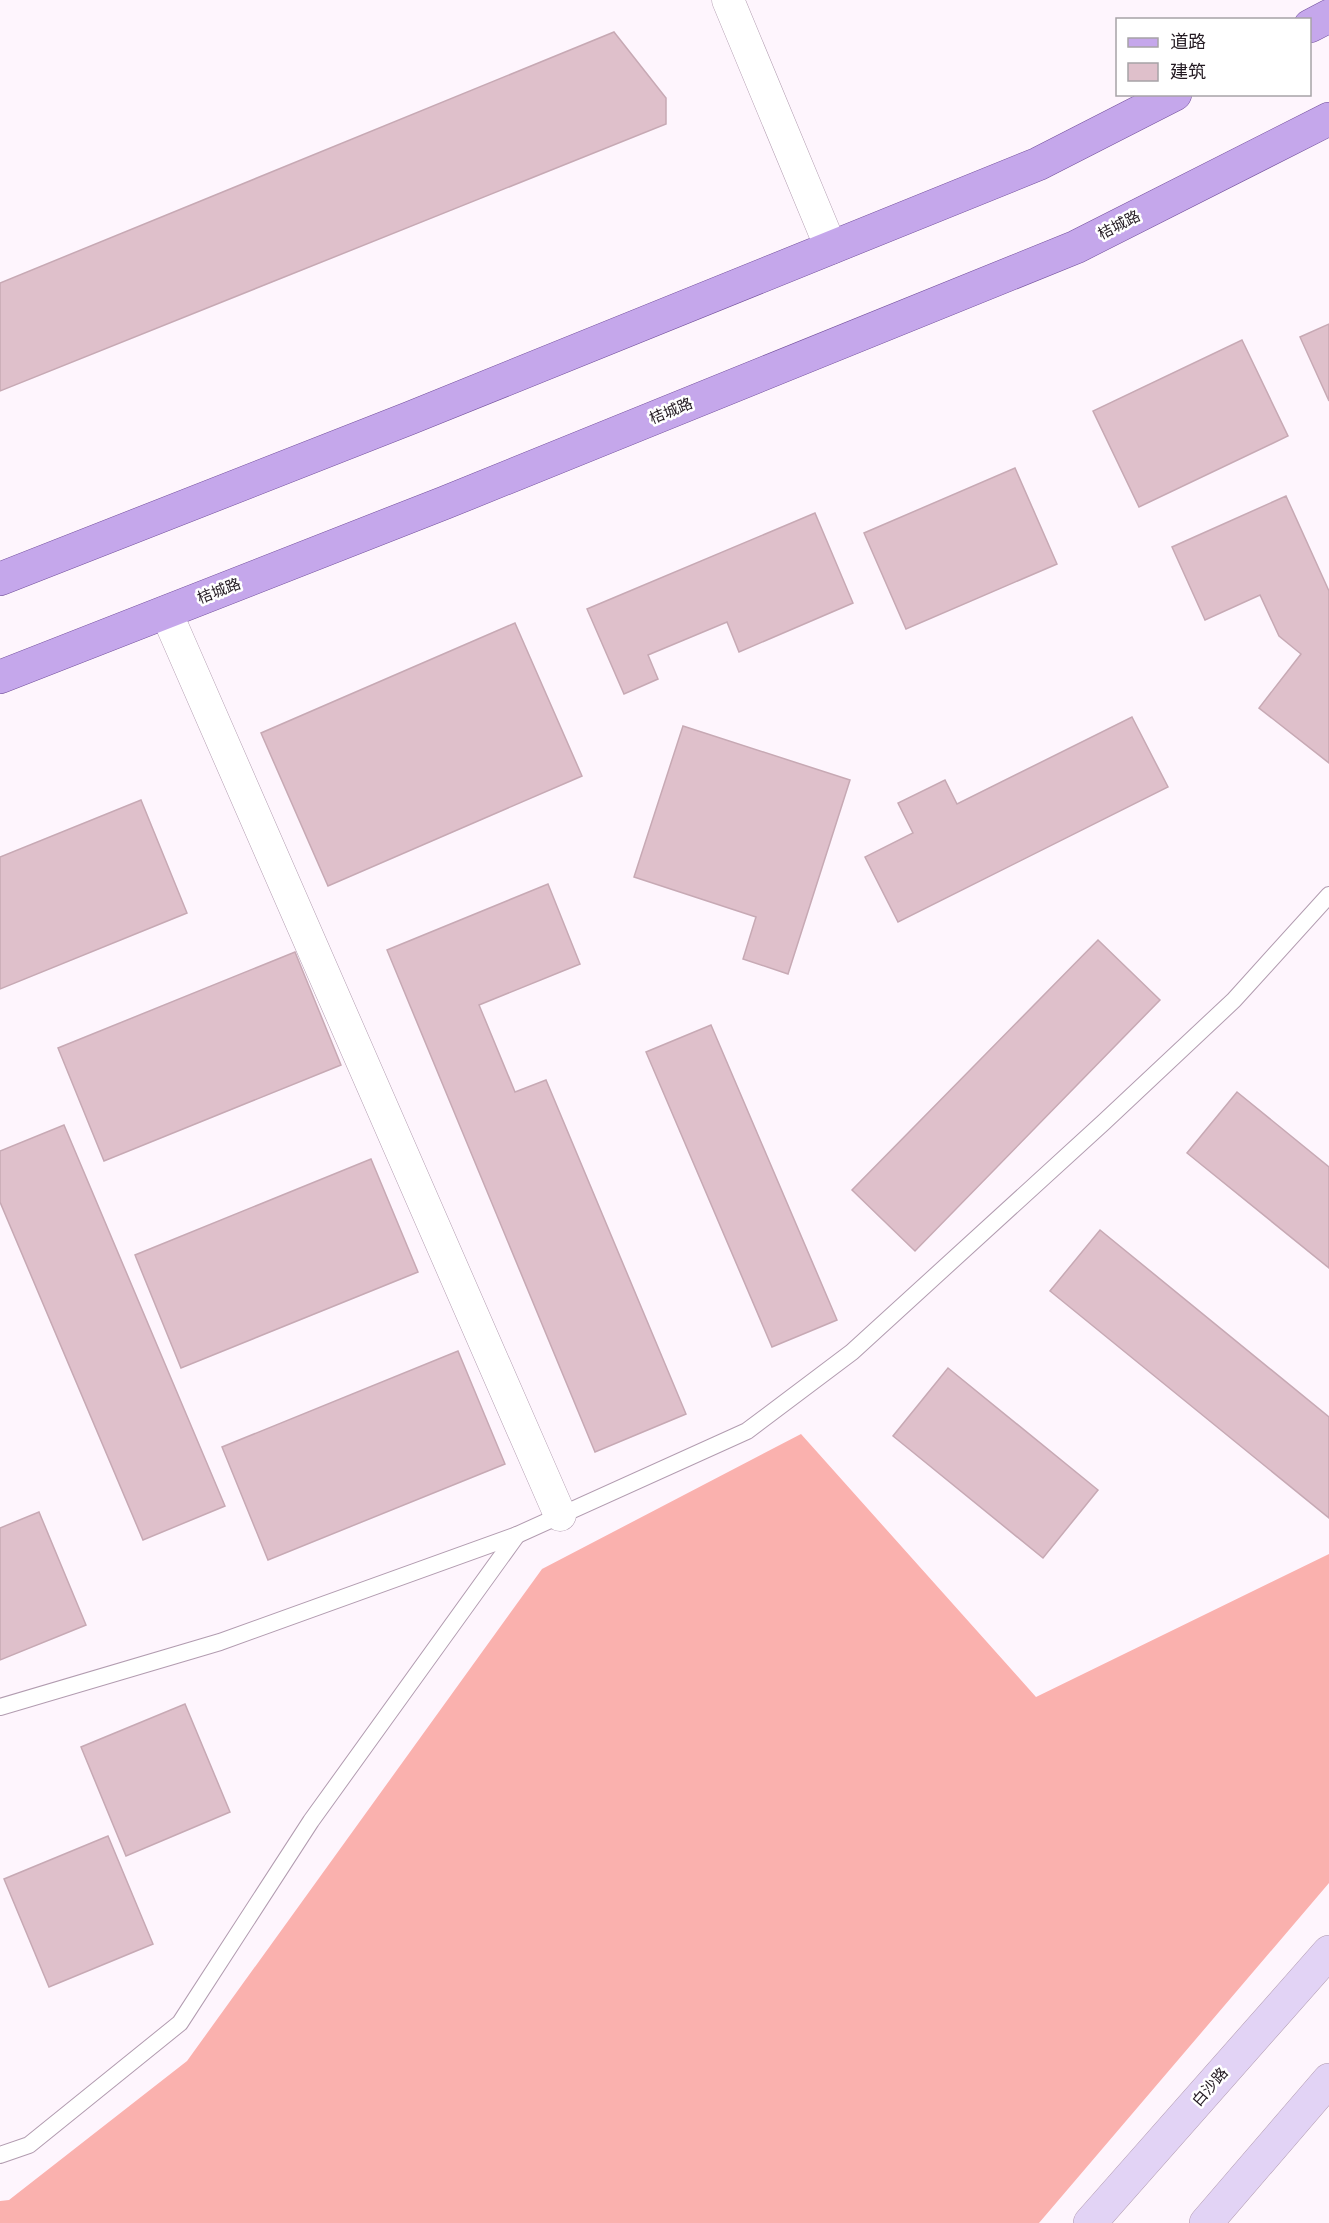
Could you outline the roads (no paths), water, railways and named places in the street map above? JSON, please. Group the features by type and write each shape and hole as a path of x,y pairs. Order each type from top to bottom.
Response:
{"main road":[{"path":"1311,25 1329,16"},
{"path":"0,579 410,418 1038,164 1170,96"},
{"name":"桔城路","path":"0,677 444,503 1076,247 1329,118"},
{"name":"白沙路","path":"1090,2223 1329,1952"},
{"path":"1206,2223 1329,2080"}],"street":[{"path":"728,0 831,248"},
{"path":"166,612 560,1515"}],"lane":[{"path":"0,1707 220,1642 517,1534 747,1431 852,1352 1234,1000 1329,895"},
{"path":"0,2155 29,2145 180,2023 311,1821 517,1534"}]}
